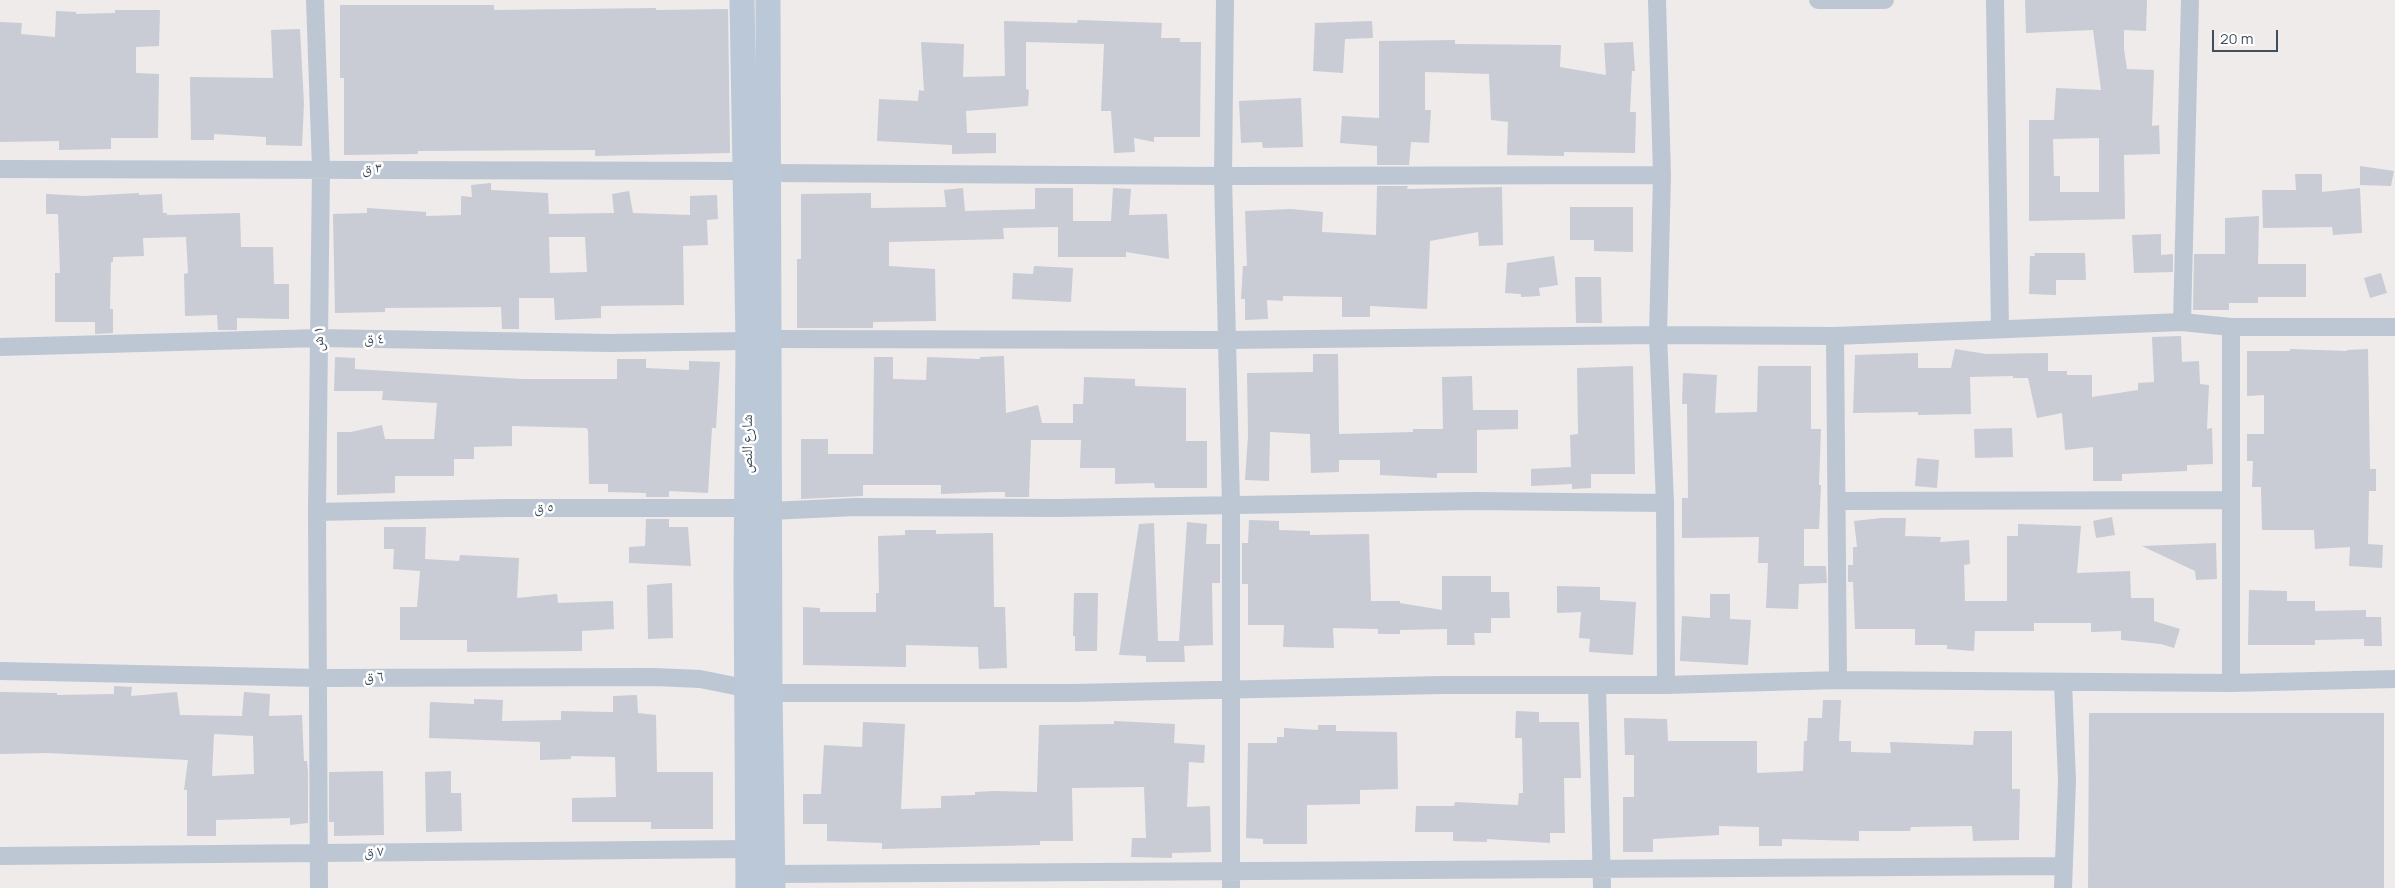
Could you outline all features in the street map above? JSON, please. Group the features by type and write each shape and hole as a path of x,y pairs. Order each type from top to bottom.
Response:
{"main road":[{"name":"شارع النص","path":"742,0 745,171 759,340"},
{"name":"شارع النص","path":"768,0 770,173 759,340 759,509 746,576 759,691 773,881"},
{"name":"شارع النص","path":"748,888 748,850 759,691"}],"street":[{"name":"١ ش","path":"315,0 321,168 317,512 320,888"},
{"path":"1225,0 1223,176 1231,506 1231,888"},
{"path":"1657,0 1662,174 1658,335 1666,503 1666,685"},
{"path":"1818,0 1885,0"},
{"path":"1995,0 2000,329"},
{"path":"2182,322 2190,0"},
{"name":"٣ ق","path":"0,170 321,168 745,171"},
{"path":"770,173 1223,176 1662,174"},
{"name":"٤ ق","path":"0,347 319,338 610,343 759,340 1228,340 1658,335 1835,336 2182,322 2231,327 2395,327"},
{"path":"2231,327 2232,683"},
{"path":"1835,336 1838,501 1838,680"},
{"path":"1838,501 2230,500"},
{"name":"٥ ق","path":"317,512 504,508 1058,508 1475,501 1666,503"},
{"name":"٦ ق","path":"0,671 319,678 655,677 700,679 759,691 1073,693 1232,689 1666,685 1838,680 2232,683 2395,679"},
{"path":"2063,888 2067,781 2064,682"},
{"path":"1597,685 1602,888"},
{"name":"٧ ق","path":"0,856 748,850"},
{"path":"773,881 1231,870 1602,870 2064,866"}],"building":[{"path":"2025,0 2147,0 2146,31 2124,30 2124,49 2127,69 2154,70 2152,126 2159,125 2160,154 2124,155 2125,219 2029,221 2029,120 2054,120 2056,88 2101,90 2093,30 2026,33","holes":["2099,138 2099,192 2060,192 2060,176 2054,176 2053,139"]},
{"path":"340,5 494,5 494,10 728,9 730,153 595,156 595,150 418,151 418,154 344,155 344,78 340,78"},
{"path":"115,10 160,10 159,46 136,47 136,73 159,74 158,138 111,138 111,149 59,150 59,141 0,142 0,22 22,23 21,34 55,37 56,11 76,12 76,14 115,13"},
{"path":"1078,20 1162,23 1161,38 1180,38 1180,42 1201,42 1200,137 1154,137 1154,142 1134,138 1135,152 1114,153 1111,111 1101,111 1104,44 1026,42 1028,106 966,111 967,133 996,133 996,153 952,154 952,145 877,141 879,99 918,101 919,90 924,91 921,42 964,44 963,77 1005,76 1004,21 1077,23"},
{"path":"1372,21 1373,38 1345,39 1343,73 1313,71 1315,23"},
{"path":"300,29 304,104 302,146 266,145 266,137 214,134 214,140 191,140 190,77 273,78 271,30"},
{"path":"1455,40 1455,44 1561,45 1560,67 1606,75 1604,43 1633,42 1635,71 1632,71 1630,112 1636,112 1635,153 1564,152 1564,156 1507,155 1508,122 1491,120 1489,74 1425,72 1425,110 1431,110 1429,143 1411,142 1409,165 1377,165 1377,146 1340,143 1342,116 1379,118 1379,41"},
{"path":"1301,98 1303,147 1263,148 1262,142 1241,143 1239,101"},
{"path":"2360,166 2394,171 2391,186 2360,185"},
{"path":"2295,174 2322,174 2322,192 2360,188 2362,233 2333,235 2332,227 2263,228 2262,190 2296,190"},
{"path":"491,183 491,190 548,193 549,214 614,213 612,194 629,191 633,213 690,215 690,196 717,195 718,219 707,220 708,245 683,246 684,305 601,306 601,318 555,320 554,298 519,298 519,329 502,329 501,307 385,308 385,312 335,313 333,214 367,213 367,208 426,212 426,216 461,215 461,196 472,197 471,185","holes":["549,237 585,237 587,272 550,273"]},
{"path":"1377,186 1408,186 1407,189 1502,187 1503,245 1479,246 1478,232 1430,241 1427,309 1370,306 1370,317 1342,317 1342,297 1283,296 1283,301 1267,300 1268,319 1245,320 1245,299 1241,299 1243,266 1247,266 1245,211 1291,209 1323,212 1322,232 1376,235"},
{"path":"963,188 965,211 1035,209 1035,188 1073,188 1073,221 1111,221 1113,188 1131,189 1129,215 1167,214 1169,259 1126,252 1126,257 1058,257 1058,227 1003,228 1004,239 889,242 889,266 935,269 936,321 873,322 873,328 797,328 797,259 801,259 801,194 871,193 871,208 946,207 944,190"},
{"path":"139,193 139,195 162,194 163,213 167,213 167,215 240,213 241,247 273,247 274,284 289,284 289,319 237,318 237,330 218,330 217,315 185,316 184,274 188,273 186,237 143,238 144,256 113,257 113,262 111,262 110,309 113,309 113,333 95,334 95,322 55,322 55,273 60,273 58,214 46,214 46,194 83,196"},
{"path":"1570,207 1633,207 1633,252 1594,251 1594,240 1570,240"},
{"path":"2259,216 2258,264 2306,264 2306,297 2258,297 2258,303 2229,303 2229,310 2193,310 2194,254 2225,254 2225,218"},
{"path":"2161,234 2161,255 2173,254 2173,272 2134,273 2132,235"},
{"path":"2034,253 2085,253 2086,280 2056,280 2056,295 2029,294 2030,256 2035,256"},
{"path":"1554,256 1558,285 1539,288 1540,296 1521,297 1521,294 1505,293 1507,263"},
{"path":"1034,266 1073,268 1071,302 1012,299 1013,273 1033,274"},
{"path":"2381,273 2387,293 2370,298 2364,278"},
{"path":"1575,277 1601,277 1602,323 1576,323"},
{"path":"2181,336 2182,362 2199,361 2200,384 2209,385 2207,429 2212,428 2213,464 2187,465 2187,471 2122,474 2122,481 2093,481 2093,447 2065,450 2062,413 2037,418 2028,378 2013,378 2013,376 1970,377 1971,414 1918,415 1918,412 1853,413 1855,355 1918,353 1918,368 1951,368 1955,349 1986,354 2048,353 2048,371 2067,371 2067,375 2092,375 2092,397 2138,390 2138,383 2154,382 2152,337"},
{"path":"2290,349 2347,351 2368,349 2370,469 2376,469 2376,491 2369,491 2368,544 2383,545 2382,568 2349,566 2350,547 2315,549 2314,530 2262,530 2261,487 2252,487 2253,461 2247,461 2247,434 2264,434 2264,395 2247,396 2247,351 2290,351"},
{"path":"1313,354 1338,354 1339,434 1413,432 1413,429 1443,429 1442,377 1472,376 1473,410 1518,410 1518,429 1477,430 1477,473 1437,473 1437,478 1380,475 1380,460 1339,460 1339,472 1311,473 1310,434 1270,432 1269,481 1245,480 1248,436 1247,373 1313,372"},
{"path":"1004,356 1006,413 1038,405 1042,423 1073,423 1073,404 1083,404 1084,377 1135,379 1135,386 1186,388 1186,441 1207,441 1207,488 1155,488 1154,483 1115,484 1115,468 1080,468 1081,440 1031,440 1029,497 1005,497 1005,492 941,494 941,485 863,485 863,496 801,499 801,439 828,439 828,454 873,454 874,357 893,357 893,379 926,380 927,357 980,359 980,357"},
{"path":"335,357 355,358 355,369 522,379 617,379 617,359 646,359 646,368 689,370 689,361 720,362 716,428 712,428 708,493 669,491 669,497 646,497 646,493 608,492 608,484 589,484 588,430 586,428 512,426 512,446 474,447 474,459 454,459 454,476 395,476 395,493 337,495 337,432 351,432 382,425 385,439 434,439 437,403 382,400 383,391 334,391"},
{"path":"1633,366 1635,474 1591,474 1591,488 1572,489 1572,484 1531,486 1531,469 1571,467 1570,435 1578,434 1577,368"},
{"path":"1758,366 1811,366 1811,429 1821,429 1819,485 1821,485 1819,529 1804,529 1804,566 1826,566 1827,583 1799,584 1798,609 1766,608 1768,563 1758,563 1759,537 1682,538 1682,498 1688,498 1687,404 1682,404 1683,373 1717,375 1715,413 1757,412"},
{"path":"2012,428 2013,457 1975,458 1974,429"},
{"path":"1917,458 1939,460 1937,488 1915,486"},
{"path":"2112,517 2115,535 2096,538 2093,521"},
{"path":"1906,518 1905,536 1941,537 1940,542 1969,540 1970,564 1964,565 1965,601 2007,601 2007,536 2018,536 2018,524 2081,526 2077,573 2130,571 2131,598 2154,598 2154,621 2180,629 2174,648 2161,644 2121,640 2121,631 2091,632 2091,623 2034,623 2034,631 1975,631 1974,651 1947,649 1947,645 1915,645 1915,629 1855,629 1853,582 1848,582 1848,565 1853,565 1853,547 1857,547 1854,521"},
{"path":"646,519 669,519 669,527 688,527 691,566 629,563 629,547 645,546"},
{"path":"1249,520 1279,521 1279,530 1310,531 1310,535 1369,534 1371,601 1400,601 1400,603 1442,610 1442,576 1491,576 1491,592 1509,592 1510,618 1491,618 1491,633 1474,633 1475,645 1447,645 1447,629 1400,630 1400,634 1378,634 1378,629 1333,628 1334,648 1283,647 1284,625 1248,625 1248,584 1242,584 1242,543 1248,543"},
{"path":"1187,522 1207,524 1206,544 1220,544 1220,583 1212,583 1213,645 1184,646 1185,662 1146,662 1146,656 1119,655 1139,524 1154,523 1158,641 1179,641"},
{"path":"384,527 426,527 425,559 459,561 460,555 519,558 517,598 557,594 558,603 613,601 614,629 582,631 582,651 467,652 467,640 400,640 400,607 417,607 420,571 393,569 394,549 384,549"},
{"path":"905,530 936,530 936,534 993,533 994,607 1005,607 1007,668 979,669 978,647 906,645 906,667 803,665 803,607 820,608 820,612 876,612 876,593 879,593 878,536 905,535"},
{"path":"2216,543 2217,579 2196,580 2195,571 2142,546"},
{"path":"672,583 673,638 648,639 647,585"},
{"path":"1557,586 1600,587 1600,600 1636,602 1633,655 1589,652 1590,639 1579,638 1581,612 1557,613"},
{"path":"2249,590 2287,591 2287,601 2315,601 2315,611 2366,610 2366,617 2381,617 2382,646 2364,646 2364,639 2315,640 2315,645 2248,645"},
{"path":"1074,593 1098,593 1097,651 1075,651 1075,636 1073,636"},
{"path":"1710,594 1730,594 1730,619 1751,620 1748,665 1680,661 1682,616 1710,618"},
{"path":"114,686 132,687 131,696 177,692 180,715 242,716 244,692 270,694 269,716 302,715 304,761 307,761 308,772 308,823 290,825 290,818 216,820 216,836 187,836 187,790 184,790 188,760 48,753 0,754 0,692 57,693 57,695 114,694","holes":["214,734 253,736 254,774 212,776"]},
{"path":"637,695 638,713 656,715 657,772 713,772 713,829 651,829 651,822 572,822 572,798 616,797 615,757 571,756 571,759 540,760 540,742 429,738 430,702 474,704 474,699 503,700 502,721 561,720 561,711 613,712 613,696"},
{"path":"1823,700 1841,700 1839,741 1851,741 1851,752 1891,753 1890,742 1973,745 1974,731 2012,731 2012,789 2020,789 2019,840 1973,841 1972,826 1911,827 1910,831 1859,831 1859,841 1782,839 1782,846 1759,846 1759,827 1719,826 1719,835 1653,839 1653,852 1623,852 1623,797 1634,797 1634,755 1625,755 1624,718 1667,719 1668,741 1757,741 1757,773 1803,771 1804,741 1807,741 1808,718 1822,718"},
{"path":"1516,711 1539,712 1539,722 1579,722 1581,778 1564,778 1565,833 1550,833 1550,843 1487,839 1487,842 1453,841 1453,832 1415,832 1416,806 1454,806 1455,802 1518,805 1519,793 1523,793 1522,738 1515,738"},
{"path":"2089,713 2384,713 2384,888 2088,888"},
{"path":"1114,721 1175,724 1174,743 1205,745 1204,763 1189,762 1187,807 1210,806 1211,852 1172,853 1172,858 1131,857 1132,838 1146,838 1144,787 1072,788 1073,841 1040,841 1040,845 882,849 882,843 827,841 827,824 803,824 803,794 821,794 824,745 862,747 863,722 905,724 901,809 941,808 941,796 975,795 975,792 995,791 1037,792 1039,725 1114,724"},
{"path":"1318,725 1336,725 1336,731 1397,732 1398,789 1360,790 1360,804 1307,805 1307,844 1263,844 1263,839 1246,838 1248,743 1277,743 1277,737 1284,737 1284,728 1318,730"},
{"path":"383,771 384,835 334,836 334,822 329,822 329,772"},
{"path":"451,771 451,793 461,793 462,831 426,832 425,772"}]}
